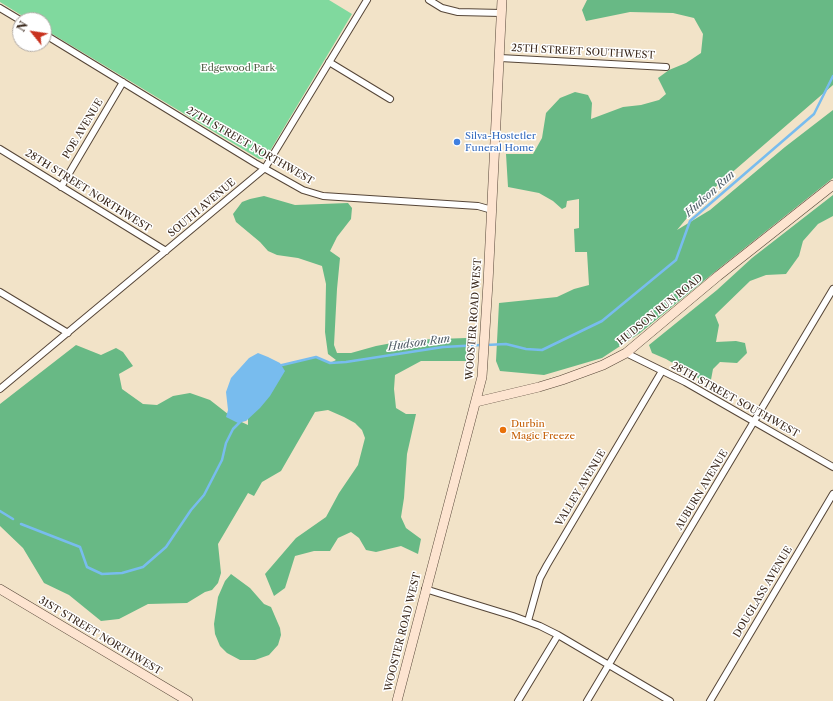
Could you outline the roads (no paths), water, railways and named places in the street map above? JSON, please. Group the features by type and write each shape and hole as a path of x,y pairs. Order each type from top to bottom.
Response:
{"main road":[{"name":"WOOSTER ROAD WEST","path":"397,701 482,377 502,0"},
{"name":"HUDSON RUN ROAD","path":"476,402 539,387 568,378 603,365 626,353 718,276 833,185"},
{"name":"31ST STREET NORTHWEST","path":"0,589 188,701"}],"street":[{"name":"SOUTH AVENUE","path":"0,390 265,168 367,0"},
{"path":"428,0 449,11 468,13 502,13"},
{"path":"0,8 12,15"},
{"name":"27TH STREET NORTHWEST","path":"52,39 303,190 323,196 478,206 492,210"},
{"name":"25TH STREET SOUTHWEST","path":"500,58 666,66"},
{"path":"329,62 390,99"},
{"name":"POE AVENUE","path":"61,187 123,82"},
{"name":"28TH STREET NORTHWEST","path":"0,149 166,251"},
{"name":"AUBURN AVENUE","path":"588,701 833,289"},
{"path":"0,292 68,333"},
{"name":"28TH STREET SOUTHWEST","path":"626,353 685,382 833,467"},
{"name":"VALLEY AVENUE","path":"528,621 540,578 662,371"},
{"name":"DOUGLASS AVENUE","path":"710,701 833,494"},
{"path":"426,589 528,621 558,635 670,701"},
{"path":"518,701 558,635"}],"water":[{"path":"258,353 280,363 285,371 270,396 260,408 246,421 238,423 226,417 228,410 226,392 231,378 249,358"}],"waterway":[{"name":"Hudson Run","path":"486,345 506,344 526,349 542,350 602,321 676,260 690,221 814,114 833,76"},
{"name":"Hudson Run","path":"278,366 316,357 330,363 346,362 443,347 481,345"},
{"name":"Hudson Run","path":"21,524 80,547 87,567 102,574 122,573 143,567 166,547 191,510 204,495 222,460 226,443 233,429 241,421"},
{"name":"Hudson Run","path":"0,511 13,519"}],"place":[{"name":"Silva-Hostetler Funeral Home","path":"457,142"},
{"name":"Durbin Magic Freeze","path":"503,430"}],"park label":[{"name":"Edgewood Park","path":"238,68"}]}
